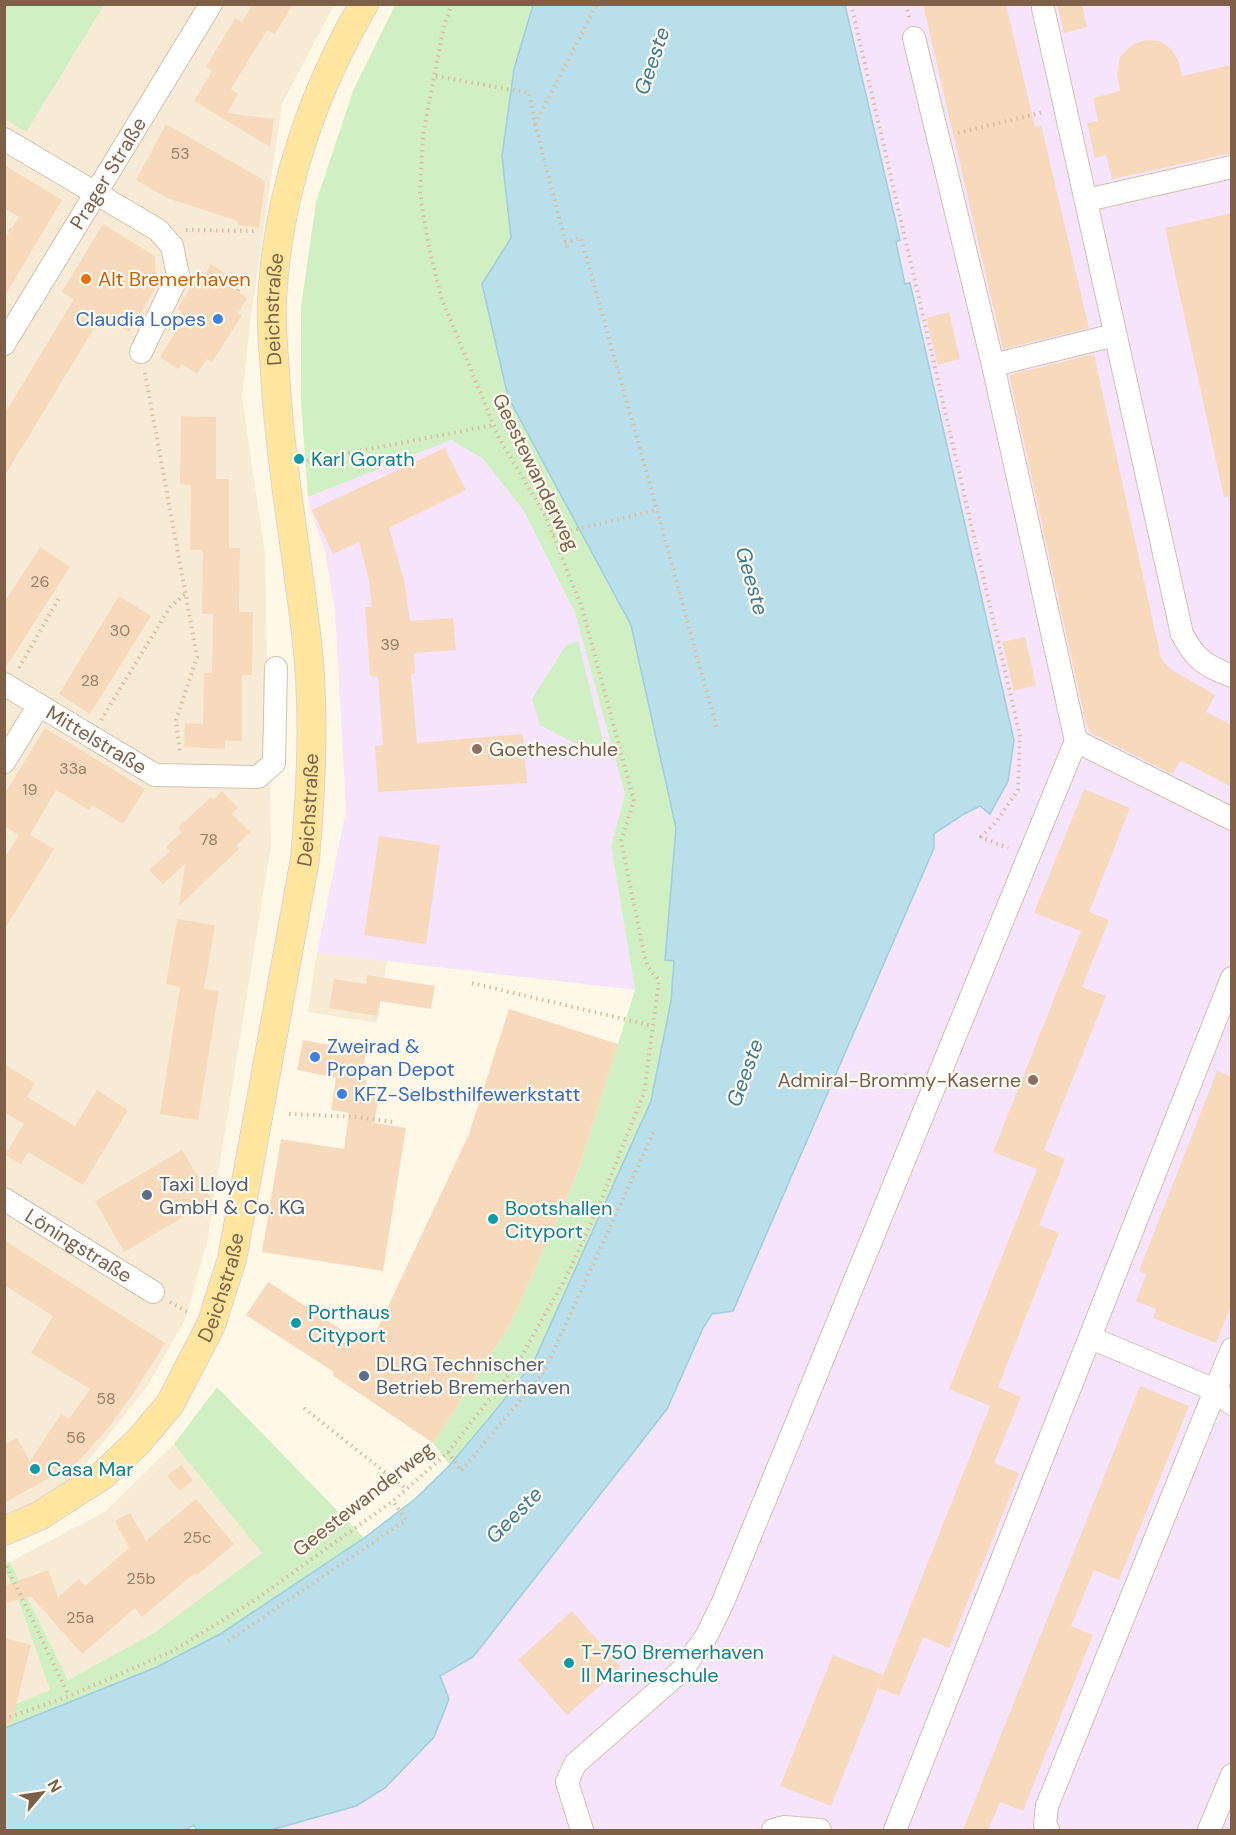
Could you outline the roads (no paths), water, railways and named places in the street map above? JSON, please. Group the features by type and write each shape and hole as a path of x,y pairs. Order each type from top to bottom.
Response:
{"main road":[{"name":"Deichstraße","path":"4,1531 39,1516 104,1475 145,1434 170,1404 211,1325 232,1259 301,880 309,816 312,723 308,646 277,421 271,316 273,285 281,222 299,148 342,43 364,4"}],"street":[{"name":"Prager Straße","path":"4,345 211,4"},
{"path":"1043,8 1182,634 1193,654 1216,670 1232,676"},
{"path":"582,1830 567,1782 575,1764 682,1670 706,1637 723,1602 1076,741 993,366 914,38"},
{"path":"4,139 158,230 172,246 178,275 141,352"},
{"path":"1087,200 1232,167"},
{"path":"993,366 1115,335"},
{"name":"Mittelstraße","path":"6,685 155,775 258,777 274,763 276,668"},
{"path":"4,762 39,705"},
{"path":"1076,741 1232,819"},
{"path":"895,1830 1232,978"},
{"name":"Löningstraße","path":"4,1199 162,1298"},
{"path":"1091,1338 1223,1397"},
{"path":"1048,1830 1047,1806 1223,1397 1232,1349"},
{"path":"1209,1830 1232,1775"},
{"path":"773,1830 784,1827 820,1830"}],"water":[{"name":"Geeste","path":"533,5 845,5 900,240 896,242 905,284 910,283 1014,740 1008,781 990,814 980,806 934,834 934,848 733,1311 712,1314 703,1328 667,1409 473,1657 440,1676 449,1699 434,1737 385,1788 356,1806 271,1830 197,1830 194,1825 185,1830 5,1830 5,1728 157,1667 220,1634 364,1538 415,1499 450,1465 534,1361 651,1101 671,1001 674,961 665,960 676,828 631,625 508,397 482,284 511,238 502,156 514,69"}],"place":[{"name":"Alt Bremerhaven","path":"86,279"},
{"name":"Claudia Lopes","path":"218,319"},
{"name":"Karl Gorath","path":"299,459"},
{"name":"Goetheschule","path":"477,749"},
{"name":"Zweirad & Propan Depot","path":"315,1057"},
{"name":"Admiral-Brommy-Kaserne","path":"1033,1080"},
{"name":"KFZ-Selbsthilfewerkstatt","path":"342,1094"},
{"name":"Taxi Lloyd GmbH & Co. KG","path":"147,1195"},
{"name":"Bootshallen Cityport","path":"493,1219"},
{"name":"Porthaus Cityport","path":"296,1323"},
{"name":"DLRG Technischer Betrieb Bremerhaven","path":"364,1376"},
{"name":"Casa Mar","path":"35,1469"},
{"name":"T-750 Bremerhaven II Marineschule","path":"569,1663"}]}
